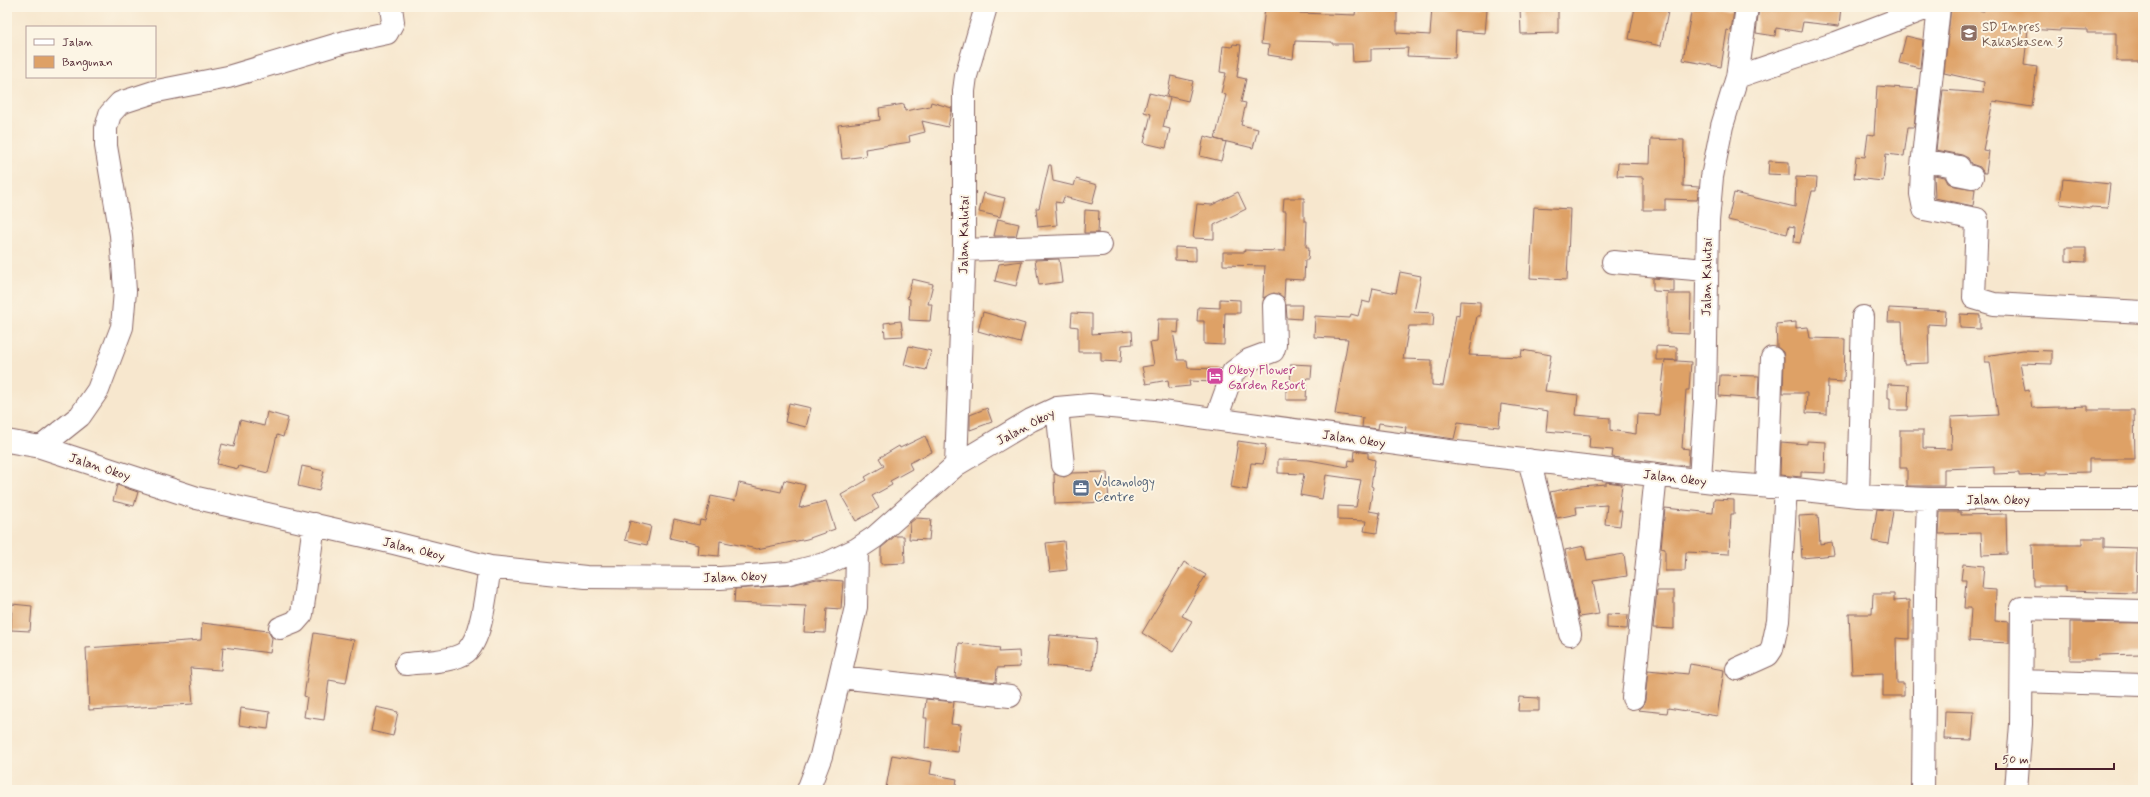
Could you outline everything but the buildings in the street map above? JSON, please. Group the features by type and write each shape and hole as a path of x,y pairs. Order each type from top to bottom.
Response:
{"street":[{"path":"41,447 80,416 98,390 122,327 125,291 121,235 106,146 106,128 110,114 120,103 157,91 228,77 345,42 386,33 393,22 391,7"},
{"name":"Jalan Kalutai","path":"956,465 964,250 964,91 966,76 986,7"},
{"name":"Jalan Kalutai","path":"1700,480 1704,401 1706,270 1712,177 1722,126 1737,77 1747,7"},
{"path":"1737,77 1836,43 1930,7"},
{"path":"1939,7 1923,160 1921,194 1924,209 1977,219 1974,298 1994,304 2143,312"},
{"path":"1923,160 1959,167 1957,174 1972,177"},
{"path":"964,250 1101,245"},
{"path":"1613,262 1706,270"},
{"path":"1216,419 1232,372 1250,360 1273,351 1275,345 1274,305"},
{"path":"1858,496 1863,317"},
{"path":"1737,669 1768,655 1772,649 1778,621 1777,487 1772,358"},
{"name":"Jalan Okoy","path":"7,441 41,447 197,498 314,524 490,567 586,577 720,578 789,573 828,563 857,549 875,537 956,465 1031,420 1057,408 1090,405 1115,406 1529,460 1700,480 1858,496 1928,499 2143,499"},
{"path":"1057,408 1063,465"},
{"path":"1529,460 1550,542 1570,634"},
{"path":"1633,698 1656,475"},
{"path":"1923,790 1923,707 1928,499"},
{"path":"280,628 295,622 302,614 314,524"},
{"path":"808,790 821,756 856,607 857,549"},
{"path":"406,664 454,658 466,652 473,643 480,622 490,567"},
{"path":"2016,790 2022,724 2022,608 2143,611"},
{"path":"840,678 1010,696"},
{"path":"2022,681 2143,685"}],"place":[{"name":"SD Inpres Kakaskasen 3","path":"1969,33"},
{"name":"Okoy Flower Garden Resort","path":"1215,376"},
{"name":"Volcanology Centre","path":"1081,488"}]}
